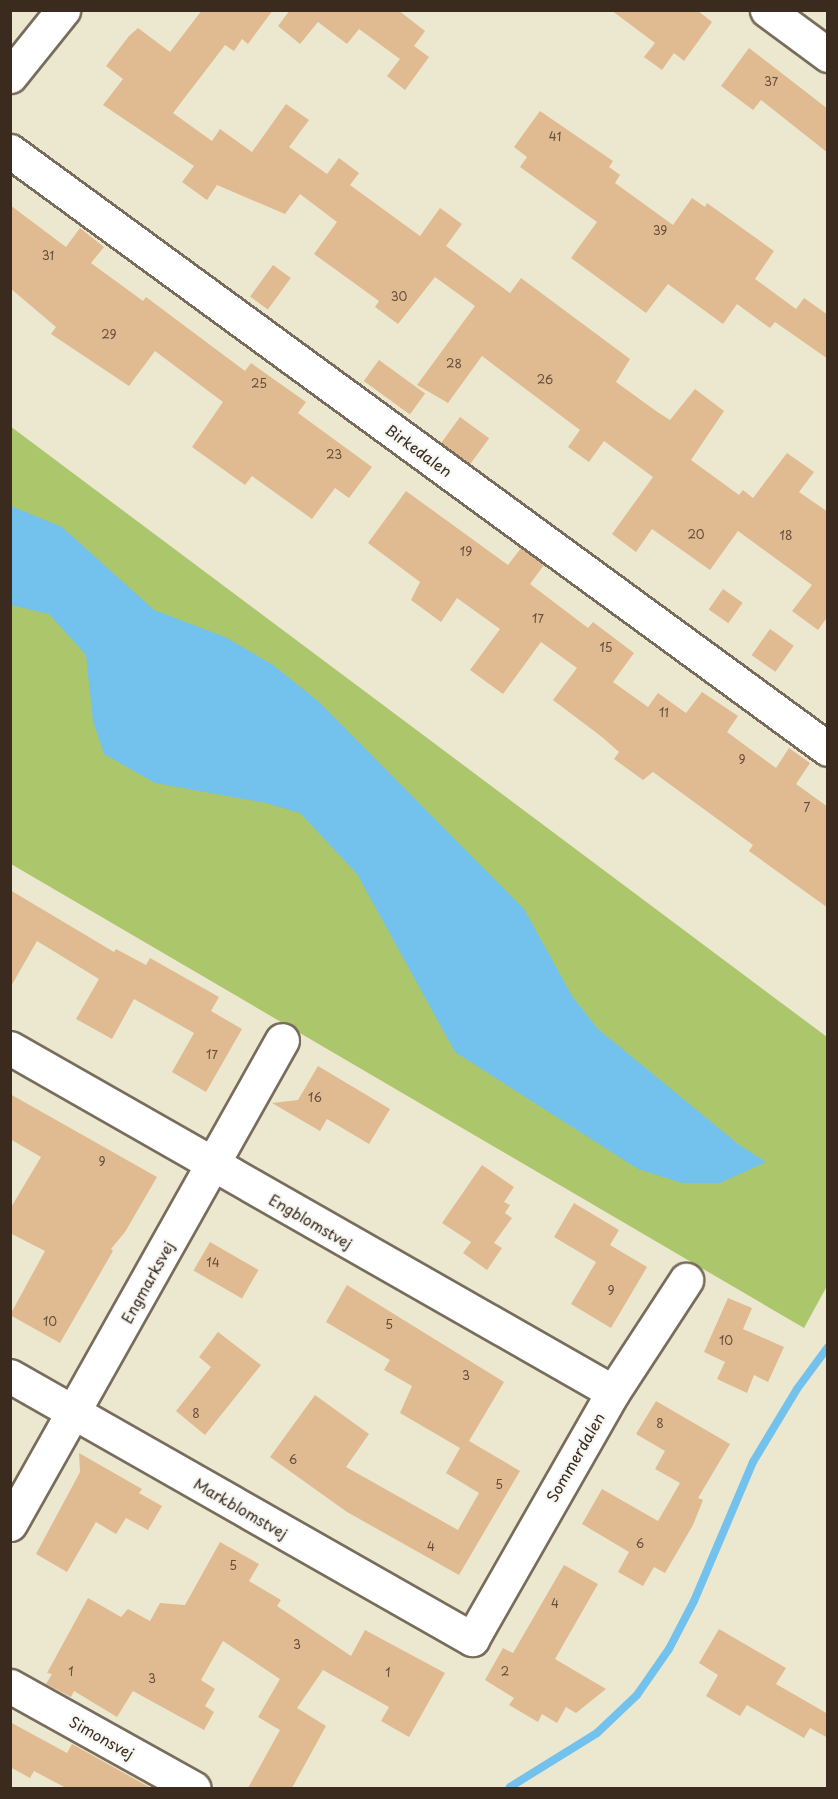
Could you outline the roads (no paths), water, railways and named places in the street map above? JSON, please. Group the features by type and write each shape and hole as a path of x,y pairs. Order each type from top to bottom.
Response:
{"street":[{"path":"10,76 63,10"},
{"path":"767,10 828,55"},
{"name":"Birkedalen","path":"10,151 828,749"},
{"name":"Engmarksvej","path":"10,1524 282,1040"},
{"name":"Engblomstvej","path":"10,1048 613,1392"},
{"name":"Sommerdalen","path":"472,1639 613,1392 686,1280"},
{"name":"Markblomstvej","path":"10,1376 472,1639"},
{"name":"Simonsvej","path":"10,1686 193,1788"}],"water":[{"path":"11,506 62,527 154,610 225,637 273,665 319,702 524,909 572,996 598,1029 738,1144 766,1162 720,1183 682,1183 638,1169 455,1052 357,874 300,813 266,803 155,783 104,754 93,721 86,655 49,614 11,605"}],"waterway":[{"path":"510,1787 597,1733 637,1695 669,1649 694,1601 753,1462 797,1389 828,1347"}]}
